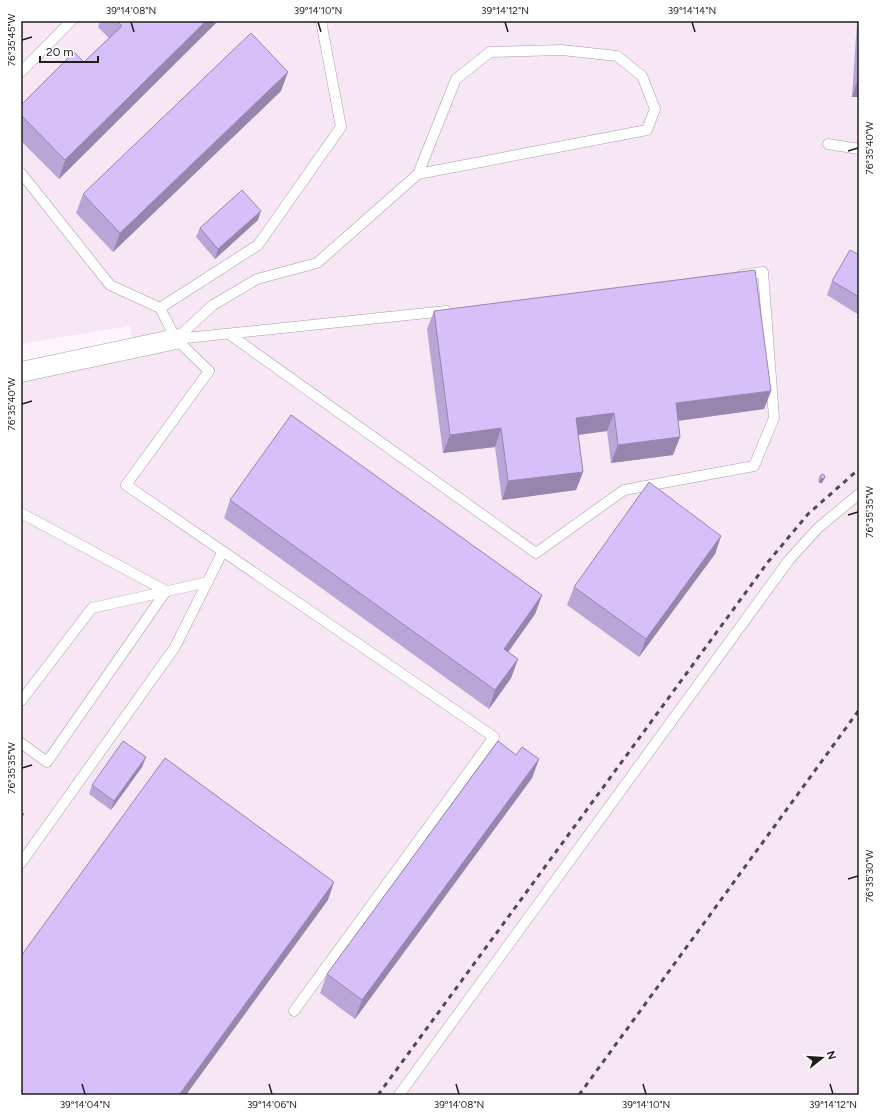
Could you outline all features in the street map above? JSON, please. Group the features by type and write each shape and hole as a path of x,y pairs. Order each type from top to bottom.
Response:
{"street":[{"path":"21,372 176,339"}],"lane":[{"path":"21,72 71,21"},
{"path":"160,308 258,245 341,127 321,21"},
{"path":"176,339 213,305 257,279 317,263 418,174 456,79 490,52 562,50 617,56 642,76 655,109 647,130 418,174"},
{"path":"828,144 859,149"},
{"path":"21,173 110,285 160,308 176,339 209,371 126,484 494,737 294,1011"},
{"path":"228,334 536,554 624,490 754,466 774,418 763,272 731,276"},
{"path":"176,339 455,310"},
{"path":"399,1095 789,560 818,528 859,494"},
{"path":"21,513 166,591"},
{"path":"21,863 175,647 223,551"},
{"path":"21,701 92,608 208,582"},
{"path":"21,743 47,762 166,591"}],"shaded area":[{"path":"21,21 859,21 859,1095 21,1095 21,381 135,356 130,326 21,344"}],"building":[{"path":"117,21 206,21 65,160 21,115 21,105 74,52 84,62 122,26"},
{"path":"251,33 288,72 120,233 83,194"},
{"path":"242,190 261,211 218,249 200,228"},
{"path":"850,250 859,255 859,297 832,281"},
{"path":"755,270 771,391 676,403 680,437 618,445 614,413 576,418 583,472 508,481 501,428 450,435 434,311"},
{"path":"291,415 542,595 504,649 518,659 495,690 230,500"},
{"path":"822,474 825,477 824,479 820,476"},
{"path":"649,482 721,536 646,639 574,587"},
{"path":"123,741 146,757 114,801 92,785"},
{"path":"498,741 516,755 522,747 539,759 362,1000 327,974"},
{"path":"165,758 334,882 179,1095 21,1095 21,956"}],"railway":[{"path":"378,1095 768,562 808,514 859,469"},
{"path":"579,1095 859,710"}]}
